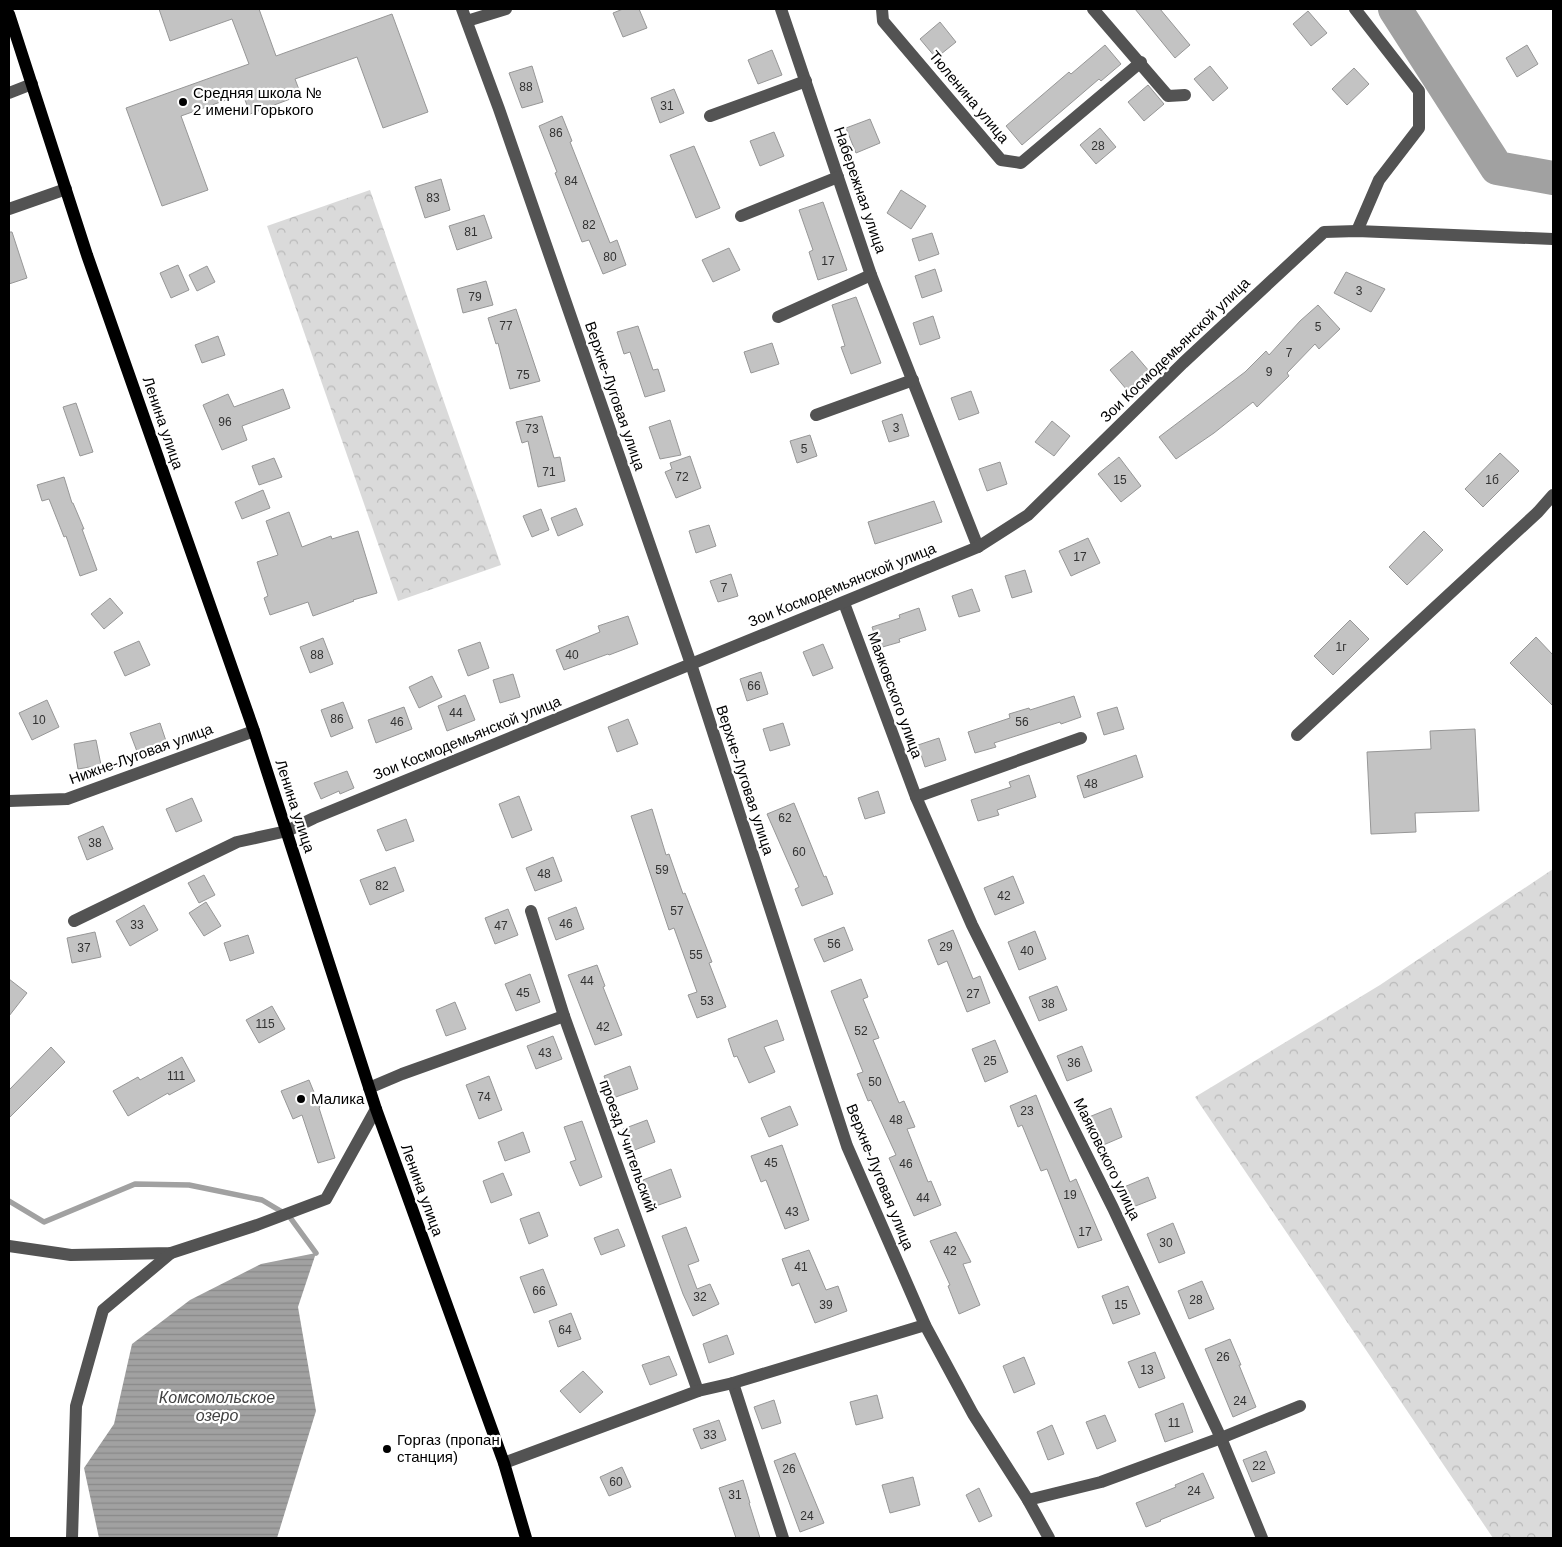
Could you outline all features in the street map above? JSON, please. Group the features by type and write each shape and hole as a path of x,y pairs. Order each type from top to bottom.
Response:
{"main road":[{"name":"Ленина улица","path":"9,14 87,255 254,731 376,1110 504,1463 526,1538"}],"street":[{"name":"Верхне-Луговая улица","path":"462,9 499,109 691,664 846,1146 925,1325 973,1414 1028,1500 1049,1538"},
{"path":"467,21 506,9"},
{"name":"Набережная улица","path":"781,9 871,275 978,547"},
{"name":"Тюленина улица","path":"882,9 883,21 1002,160 1021,163 1141,62"},
{"path":"1094,9 1168,96 1185,95"},
{"path":"1355,9 1419,91 1419,128 1379,180 1357,231"},
{"path":"710,116 806,81"},
{"path":"9,93 32,84"},
{"path":"741,216 838,177"},
{"path":"9,209 66,189"},
{"name":"Зои Космодемьянской улица","path":"74,921 238,842 287,831 314,818 978,547 1028,516 1183,363 1324,232 1357,231 1553,239"},
{"path":"778,317 871,275"},
{"path":"816,416 913,380"},
{"path":"1297,735 1538,512 1553,495"},
{"name":"Маяковского улица","path":"844,603 916,797 972,925 1113,1208 1221,1438 1262,1538"},
{"name":"Нижне-Луговая улица","path":"9,800 67,799 254,731"},
{"path":"916,797 1081,738"},
{"name":"проезд Учительский","path":"531,911 564,1016 698,1391"},
{"path":"369,1088 402,1074 564,1016"},
{"path":"9,1246 71,1255 172,1253 257,1225 326,1198 376,1110"},
{"path":"72,1538 76,1406 103,1310 172,1253"},
{"path":"504,1463 698,1391 733,1384 925,1325"},
{"path":"733,1384 782,1538"},
{"path":"1028,1500 1101,1482 1221,1438 1300,1406"}],"green space":[{"path":"370,190 501,565 398,601 267,226"},
{"path":"1553,869 1553,1538 1493,1538 1195,1097 1380,985"}],"water":[{"name":"Комсомольское озеро","path":"316,1253 298,1307 316,1411 277,1538 99,1538 84,1468 114,1424 132,1344 190,1300 261,1264"}],"building":[{"name":"Средняя школа № 2 имени Горького","path":"159,9 259,9 276,56 392,14 428,112 383,128 357,57 295,79 301,95 250,114 243,94 181,116 208,190 162,206 126,108 249,64 232,19 170,41"},
{"path":"623,9 639,9 647,28 623,37 613,13"},
{"path":"1135,9 1160,9 1190,45 1175,58"},
{"path":"1308,11 1327,33 1311,46 1293,24"},
{"path":"940,22 956,42 936,58 920,39"},
{"path":"1105,45 1121,64 1101,81 1099,79 1022,145 1006,126 1069,72 1071,74"},
{"path":"1527,45 1538,64 1517,77 1506,58"},
{"path":"772,50 782,75 758,84 748,60"},
{"path":"532,66 543,102 522,108 509,73"},
{"path":"1210,66 1228,88 1213,101 1194,79"},
{"path":"1354,68 1369,84 1347,105 1332,89"},
{"path":"1148,85 1164,104 1144,121 1128,102"},
{"path":"674,89 684,113 660,123 651,98"},
{"path":"562,116 572,141 570,142 610,243 617,240 626,265 603,274 589,240 582,242 539,126"},
{"path":"870,119 880,143 856,153 846,128"},
{"path":"1100,128 1116,147 1096,164 1080,145"},
{"path":"774,132 784,156 760,166 750,141"},
{"path":"694,146 720,208 696,218 670,155"},
{"path":"441,179 450,210 425,218 415,187"},
{"path":"901,190 926,206 911,229 887,213"},
{"path":"823,202 847,270 818,280 809,252 813,250 799,210"},
{"path":"484,215 492,238 457,250 449,226"},
{"path":"9,232 12,232 27,278 9,284"},
{"path":"932,233 939,254 919,261 912,239"},
{"path":"729,248 740,270 713,282 702,260"},
{"path":"178,265 189,290 171,298 160,273"},
{"path":"207,266 215,282 197,291 189,275"},
{"path":"935,269 942,291 922,298 915,276"},
{"path":"1346,272 1385,289 1371,312 1334,293"},
{"path":"486,281 493,305 463,313 457,289"},
{"path":"856,297 881,363 851,374 841,347 845,346 832,305"},
{"path":"1318,305 1340,329 1319,349 1315,344 1287,373 1289,376 1257,407 1253,402 1214,433 1176,459 1159,437 1245,372 1266,351 1269,355 1300,321"},
{"path":"516,309 540,381 510,389 498,343 496,344 488,318"},
{"path":"933,316 940,338 920,345 913,323"},
{"path":"638,326 653,370 658,369 665,391 645,397 630,352 624,354 617,332"},
{"path":"218,336 225,355 202,363 195,345"},
{"path":"772,343 779,364 751,373 744,352"},
{"path":"1132,351 1149,371 1127,390 1110,370"},
{"path":"283,389 290,408 242,426 247,440 222,450 203,405 228,394 234,407"},
{"path":"971,391 979,413 959,420 951,398"},
{"path":"76,403 93,452 80,456 63,407"},
{"path":"902,414 909,436 889,442 882,421"},
{"path":"542,416 554,458 560,457 565,481 538,487 528,441 522,443 516,422"},
{"path":"670,420 681,455 660,459 649,427"},
{"path":"1052,421 1070,436 1054,456 1035,442"},
{"path":"810,435 817,456 797,463 790,441"},
{"path":"1500,453 1519,471 1483,507 1465,489"},
{"path":"690,456 701,488 676,498 665,472 672,469 670,463"},
{"path":"1119,457 1141,486 1121,502 1098,474"},
{"path":"274,458 282,477 259,485 252,466"},
{"path":"1000,462 1007,484 987,491 979,469"},
{"path":"64,477 97,570 80,576 66,536 64,537 49,499 42,501 37,485"},
{"path":"263,490 270,508 242,519 235,502"},
{"path":"934,501 942,522 875,544 868,522"},
{"path":"576,508 583,525 558,536 551,518"},
{"path":"541,509 549,530 532,537 523,516"},
{"path":"289,512 302,547 331,536 332,539 358,531 377,593 353,600 313,616 308,602 270,615 264,598 268,596 257,562 278,555 266,521"},
{"path":"709,525 716,546 696,553 689,531"},
{"path":"1424,531 1443,550 1407,585 1389,567"},
{"path":"1088,538 1100,563 1071,576 1059,551"},
{"path":"1025,570 1032,592 1012,598 1005,576"},
{"path":"731,574 738,596 718,602 710,581"},
{"path":"972,589 980,611 959,617 952,596"},
{"path":"110,598 123,613 104,629 91,614"},
{"path":"919,608 926,630 899,639 900,642 879,648 872,627 900,618 899,615"},
{"path":"628,616 638,644 564,670 556,650 600,632 598,626"},
{"path":"1350,620 1369,639 1333,675 1314,656"},
{"path":"1536,637 1553,655 1553,706 1510,663"},
{"path":"323,638 333,664 310,673 300,647"},
{"path":"139,641 150,665 125,676 114,652"},
{"path":"480,642 489,668 468,676 458,650"},
{"path":"823,644 833,668 813,676 803,652"},
{"path":"761,672 768,694 747,701 740,679"},
{"path":"513,674 520,697 500,703 493,680"},
{"path":"432,676 442,697 419,708 409,687"},
{"path":"465,695 475,720 447,731 438,706"},
{"path":"1074,696 1081,717 994,743 996,747 975,753 968,732 1010,718 1009,714 1029,708 1030,710"},
{"path":"47,700 59,727 32,740 19,713"},
{"path":"343,702 353,728 331,737 321,710"},
{"path":"404,707 412,729 376,743 368,720"},
{"path":"1117,707 1124,729 1104,735 1097,713"},
{"path":"628,719 638,744 617,752 608,727"},
{"path":"160,723 167,744 138,754 130,733"},
{"path":"783,723 790,745 770,751 763,729"},
{"path":"1475,729 1479,811 1415,813 1416,832 1371,834 1367,752 1431,749 1430,731"},
{"path":"939,738 946,760 925,767 918,745"},
{"path":"96,740 101,765 78,769 74,744"},
{"path":"1136,755 1143,777 1084,798 1077,776"},
{"path":"347,771 354,788 340,794 339,791 321,799 314,783"},
{"path":"1029,775 1036,797 997,810 999,815 978,821 971,800 1011,787 1009,782"},
{"path":"878,791 885,813 865,819 858,798"},
{"path":"519,796 532,830 512,838 499,804"},
{"path":"192,798 202,821 176,832 166,809"},
{"path":"794,803 824,877 826,876 833,894 802,906 795,889 799,887 767,814"},
{"path":"652,809 666,855 669,854 683,894 685,893 712,962 709,963 726,1007 697,1018 688,995 697,992 674,928 669,930 631,816"},
{"path":"406,819 414,841 386,851 377,830"},
{"path":"103,826 113,849 87,860 78,837"},
{"path":"553,857 562,881 535,891 526,868"},
{"path":"395,867 404,891 370,905 360,880"},
{"path":"204,875 215,895 199,903 188,883"},
{"path":"1013,876 1024,903 995,915 984,888"},
{"path":"206,902 221,926 204,936 189,913"},
{"path":"144,905 158,930 130,946 116,921"},
{"path":"576,907 584,929 556,940 548,918"},
{"path":"508,909 518,935 495,944 485,918"},
{"path":"844,927 853,950 824,962 814,939"},
{"path":"953,930 973,979 980,976 990,1003 967,1012 947,961 938,965 928,940"},
{"path":"1035,931 1046,959 1019,970 1008,942"},
{"path":"95,932 101,957 72,963 67,938"},
{"path":"248,935 254,953 230,961 224,943"},
{"path":"597,965 605,986 603,987 622,1035 595,1045 568,975"},
{"path":"530,974 540,1002 516,1011 505,984"},
{"path":"9,979 27,993 9,1016"},
{"path":"861,979 868,997 863,999 879,1038 873,1040 899,1103 904,1101 915,1127 907,1129 928,1182 931,1181 941,1205 914,1216 889,1158 896,1155 871,1100 868,1101 857,1074 863,1072 831,991"},
{"path":"1057,986 1067,1010 1039,1021 1029,997"},
{"path":"455,1002 466,1029 446,1036 436,1010"},
{"path":"272,1006 285,1029 259,1043 246,1020"},
{"path":"777,1020 784,1040 764,1047 775,1072 749,1083 737,1056 734,1057 728,1039"},
{"path":"553,1036 562,1059 536,1069 527,1046"},
{"path":"995,1040 1008,1072 985,1082 972,1049"},
{"path":"1082,1046 1092,1071 1067,1081 1057,1056"},
{"path":"51,1047 65,1062 9,1118 9,1090"},
{"path":"182,1057 195,1081 169,1095 168,1093 128,1116 113,1091 138,1077 140,1080"},
{"path":"630,1066 638,1089 613,1098 604,1076"},
{"path":"489,1076 502,1110 479,1119 466,1085"},
{"path":"309,1080 320,1107 335,1158 318,1163 302,1115 293,1119 281,1091"},
{"path":"1036,1095 1070,1182 1076,1179 1102,1240 1078,1248 1047,1169 1041,1171 1022,1125 1018,1127 1010,1106"},
{"path":"790,1106 798,1125 769,1137 761,1118"},
{"path":"1111,1108 1122,1137 1101,1146 1089,1117"},
{"path":"647,1120 655,1142 632,1151 623,1129"},
{"path":"582,1121 602,1177 580,1186 570,1162 576,1160 564,1127"},
{"path":"523,1132 530,1152 505,1161 498,1142"},
{"path":"782,1145 809,1220 785,1229 766,1180 761,1182 751,1156"},
{"path":"671,1169 681,1197 653,1207 643,1180"},
{"path":"503,1173 512,1195 491,1203 483,1181"},
{"path":"1148,1177 1156,1198 1133,1207 1124,1187"},
{"path":"539,1212 548,1236 529,1244 520,1219"},
{"path":"1173,1223 1185,1253 1159,1263 1147,1234"},
{"path":"686,1227 699,1261 688,1265 697,1289 710,1284 719,1304 693,1316 662,1236"},
{"path":"618,1229 625,1246 601,1255 594,1238"},
{"path":"956,1232 971,1262 963,1264 980,1305 959,1314 948,1286 950,1285 930,1241"},
{"path":"809,1250 826,1290 838,1286 847,1311 815,1323 799,1283 792,1286 782,1259"},
{"path":"543,1269 557,1305 534,1313 520,1277"},
{"path":"1202,1281 1214,1309 1189,1319 1178,1291"},
{"path":"1128,1286 1140,1314 1113,1324 1102,1296"},
{"path":"571,1313 581,1339 558,1347 549,1321"},
{"path":"727,1335 734,1354 709,1363 703,1344"},
{"path":"1230,1339 1256,1407 1233,1417 1205,1349"},
{"path":"1155,1352 1165,1378 1139,1388 1128,1362"},
{"path":"669,1356 677,1375 650,1385 642,1365"},
{"path":"1024,1357 1035,1384 1014,1393 1003,1366"},
{"path":"583,1371 603,1392 580,1413 560,1391"},
{"path":"877,1395 883,1418 856,1425 850,1402"},
{"path":"774,1400 781,1423 762,1429 754,1407"},
{"path":"1183,1403 1193,1432 1165,1442 1155,1414"},
{"path":"1105,1415 1116,1441 1097,1449 1086,1422"},
{"path":"719,1420 726,1440 701,1449 693,1429"},
{"path":"1052,1425 1064,1454 1048,1460 1037,1432"},
{"path":"1266,1451 1275,1473 1252,1482 1243,1460"},
{"path":"795,1453 824,1523 800,1532 774,1461"},
{"path":"622,1467 631,1487 609,1496 600,1477"},
{"path":"1203,1473 1214,1498 1146,1527 1136,1503 1176,1487 1175,1485"},
{"path":"913,1477 920,1505 890,1513 882,1485"},
{"path":"743,1480 760,1538 736,1538 719,1488"},
{"path":"979,1488 992,1516 979,1522 966,1495"}],"waterway":[{"path":"1395,9 1497,168 1553,178"},
{"path":"9,1201 44,1222 135,1184 189,1185 262,1200 289,1216 316,1253"}],"place":[{"name":"Средняя школа № 2 имени Горького","path":"183,102"},
{"name":"Малика","path":"301,1099"},
{"name":"Горгаз (пропан станция)","path":"387,1449"}]}
